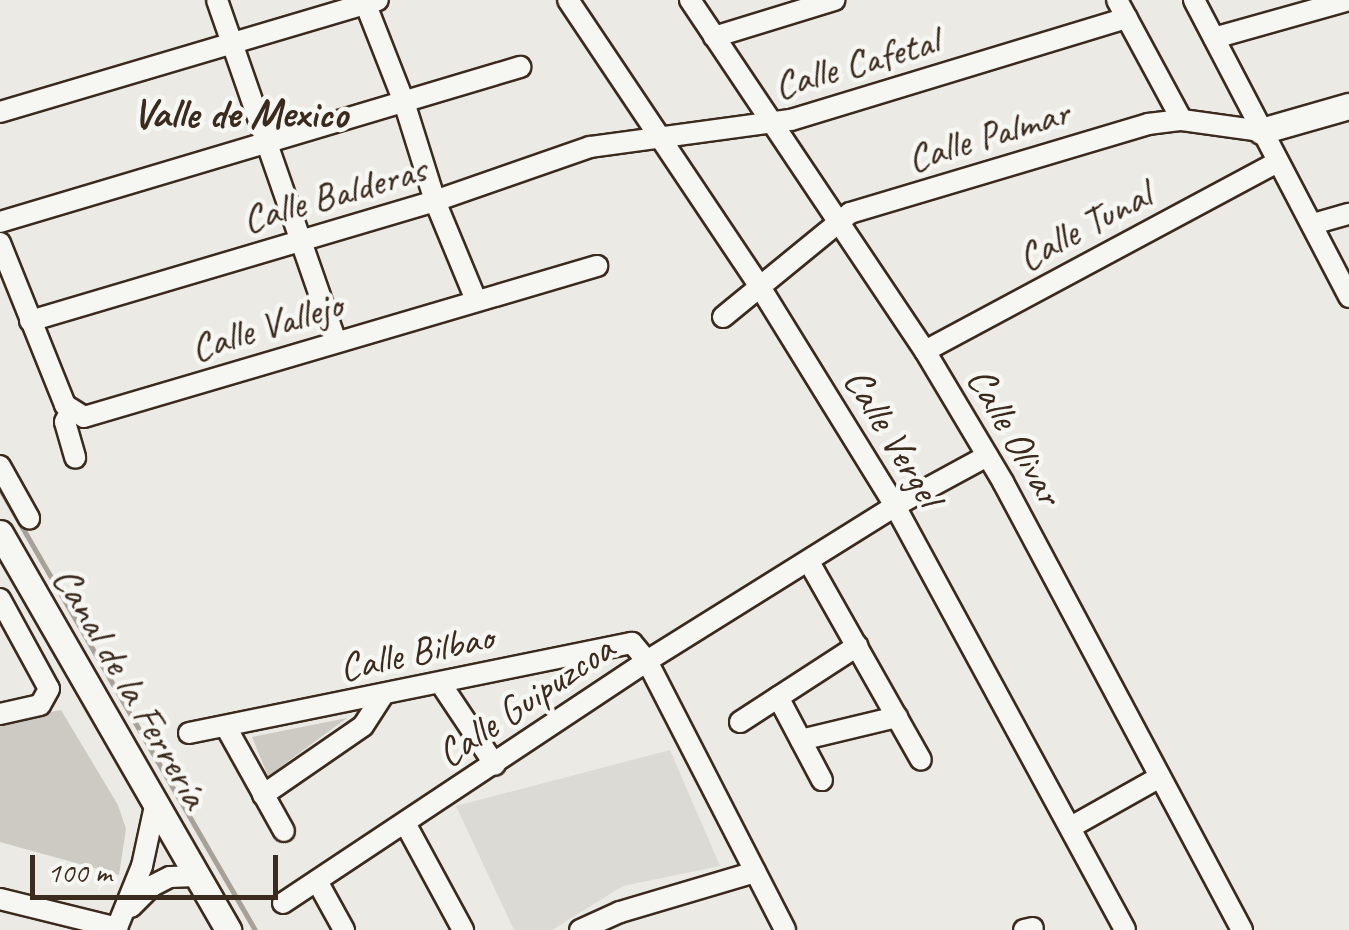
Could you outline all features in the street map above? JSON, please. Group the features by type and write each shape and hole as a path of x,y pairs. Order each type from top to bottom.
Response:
{"street":[{"path":"217,0 336,341"},
{"name":"Calle Vergel","path":"568,0 658,140 760,286 895,506 1125,930"},
{"name":"Calle Olivar","path":"690,0 770,125 925,350 988,456 1242,930"},
{"path":"714,37 834,0"},
{"path":"1194,0 1349,297"},
{"path":"1214,38 1349,0"},
{"path":"0,112 369,1 435,202 476,300"},
{"path":"1122,9 1182,120"},
{"name":"Calle Cafetal","path":"658,140 770,125 1122,9"},
{"path":"0,222 520,67"},
{"path":"1261,131 1349,106"},
{"name":"Calle Palmar","path":"723,317 850,213 1132,128 1182,120 1261,131"},
{"name":"Calle Balderas","path":"30,321 435,202 590,147 658,140"},
{"name":"Calle Tunal","path":"925,350 1277,162"},
{"path":"1314,224 1349,214"},
{"path":"0,244 73,413 65,422 75,458"},
{"name":"Calle Vallejo","path":"73,413 92,416 597,266"},
{"name":"Calle Guipuzcoa","path":"283,903 647,661 895,506 988,456"},
{"path":"0,466 30,518"},
{"name":"Canal de la Ferrería","path":"0,533 228,930"},
{"path":"809,562 921,760"},
{"path":"0,599 47,680 48,696 40,705 0,714"},
{"name":"Calle Bilbao","path":"189,733 382,697 622,642 639,646 647,661"},
{"path":"740,722 856,646"},
{"path":"647,661 785,930"},
{"path":"442,684 495,764"},
{"path":"262,795 363,726 382,697"},
{"path":"778,697 822,780"},
{"path":"801,740 897,717"},
{"path":"226,727 284,830"},
{"path":"1070,827 1160,777"},
{"path":"119,924 156,801"},
{"path":"405,823 463,930"},
{"path":"580,930 620,912 755,872"},
{"path":"119,924 152,886 170,877 195,876"},
{"path":"318,881 344,930"},
{"path":"0,899 119,924"}],"shaded area":[{"path":"61,710 118,805 126,829 119,875 0,842 0,722"},
{"path":"347,718 268,776 252,737"},
{"path":"670,750 720,866 623,886 552,930 514,930 456,806"}],"waterway":[{"path":"0,489 255,930"}],"district":[{"name":"Valle de Mexico","path":"240,114"}]}
